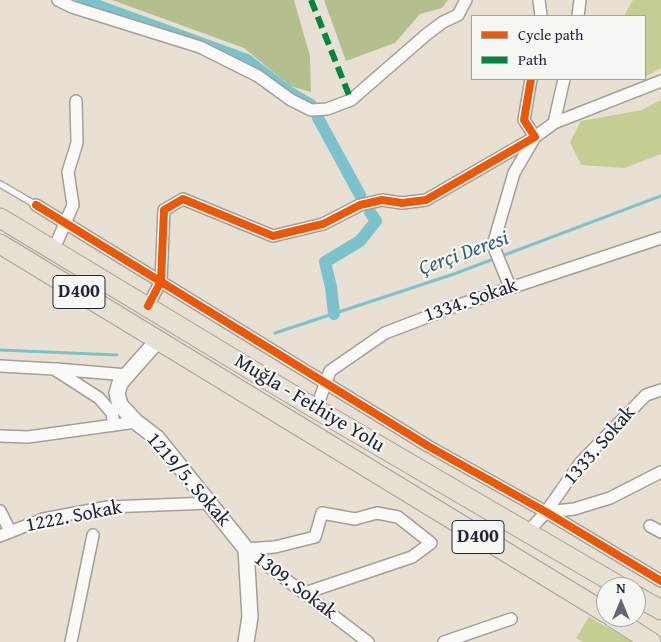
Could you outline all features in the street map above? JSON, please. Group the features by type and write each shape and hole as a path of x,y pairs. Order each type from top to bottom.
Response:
{"highway":[{"name":"Muğla - Fethiye Yolu","path":"0,218 316,409 604,577"},
{"name":"Muğla - Fethiye Yolu","path":"0,244 596,607"},
{"path":"646,602 661,610"},
{"path":"628,627 651,642"}],"street":[{"path":"58,0 72,7 200,47 258,76 291,100 310,110 326,109 352,100 427,34 443,22 458,15 466,0"},
{"path":"539,0 541,15"},
{"path":"578,15 580,0"},
{"path":"531,80 524,120 535,137"},
{"path":"554,123 564,80"},
{"path":"148,306 161,281 164,210 183,199 273,236 323,224 360,205 382,200 402,203 426,200 535,137 554,123 661,81"},
{"path":"54,251 73,205 68,172 77,143 76,101"},
{"path":"510,287 493,244 514,173 535,137"},
{"path":"36,205 428,446 546,512 661,581"},
{"name":"1334. Sokak","path":"316,409 330,371 385,333 510,287 661,238"},
{"name":"1219/5. Sokak","path":"158,340 120,384 117,393 120,405 136,422 158,438 246,549"},
{"path":"0,366 127,375"},
{"path":"54,369 99,398 112,412 114,425"},
{"name":"1333. Sokak","path":"527,533 546,512 581,462 646,395 661,390"},
{"path":"0,436 28,438 136,422"},
{"path":"546,512 574,509 610,498 661,472"},
{"name":"1222. Sokak","path":"5,534 43,519 108,507 210,503"},
{"path":"0,511 5,534"},
{"path":"246,642 250,618 246,549 275,548 315,537 322,512 355,519 378,512 398,517 431,543 412,557 305,593"},
{"path":"650,526 661,532"},
{"path":"71,642 93,535"},
{"name":"1309. Sokak","path":"246,549 368,642"},
{"path":"444,642 511,619"}],"lane":[{"path":"0,184 36,205"}],"green space":[{"path":"112,0 294,0 310,56 311,92 290,86 244,48"},
{"path":"324,0 448,0 442,8 420,14 395,43 346,61"},
{"path":"633,0 661,0 661,68 646,76 646,15 625,15"},
{"path":"661,100 661,154 625,168 581,165 570,142 581,121 642,110"},
{"path":"589,617 596,621 596,627 607,627 633,642 583,642 576,638"}],"waterway":[{"path":"82,0 247,60 287,91 311,105"},
{"path":"318,118 360,195"},
{"name":"Çerçi Deresi","path":"275,333 454,274 661,196"},
{"path":"334,314 331,287 325,262 360,241 376,221 370,212"},
{"name":"Çerçi Deresi","path":"0,350 117,355"}],"marked path":[{"path":"311,0 351,100"}],"cycle path":[{"path":"148,306 161,281 164,210 183,199 273,236 323,224 360,205 382,200 402,203 426,200 535,137 524,120 531,80"},
{"path":"36,205 428,446 546,512 661,581"}]}
